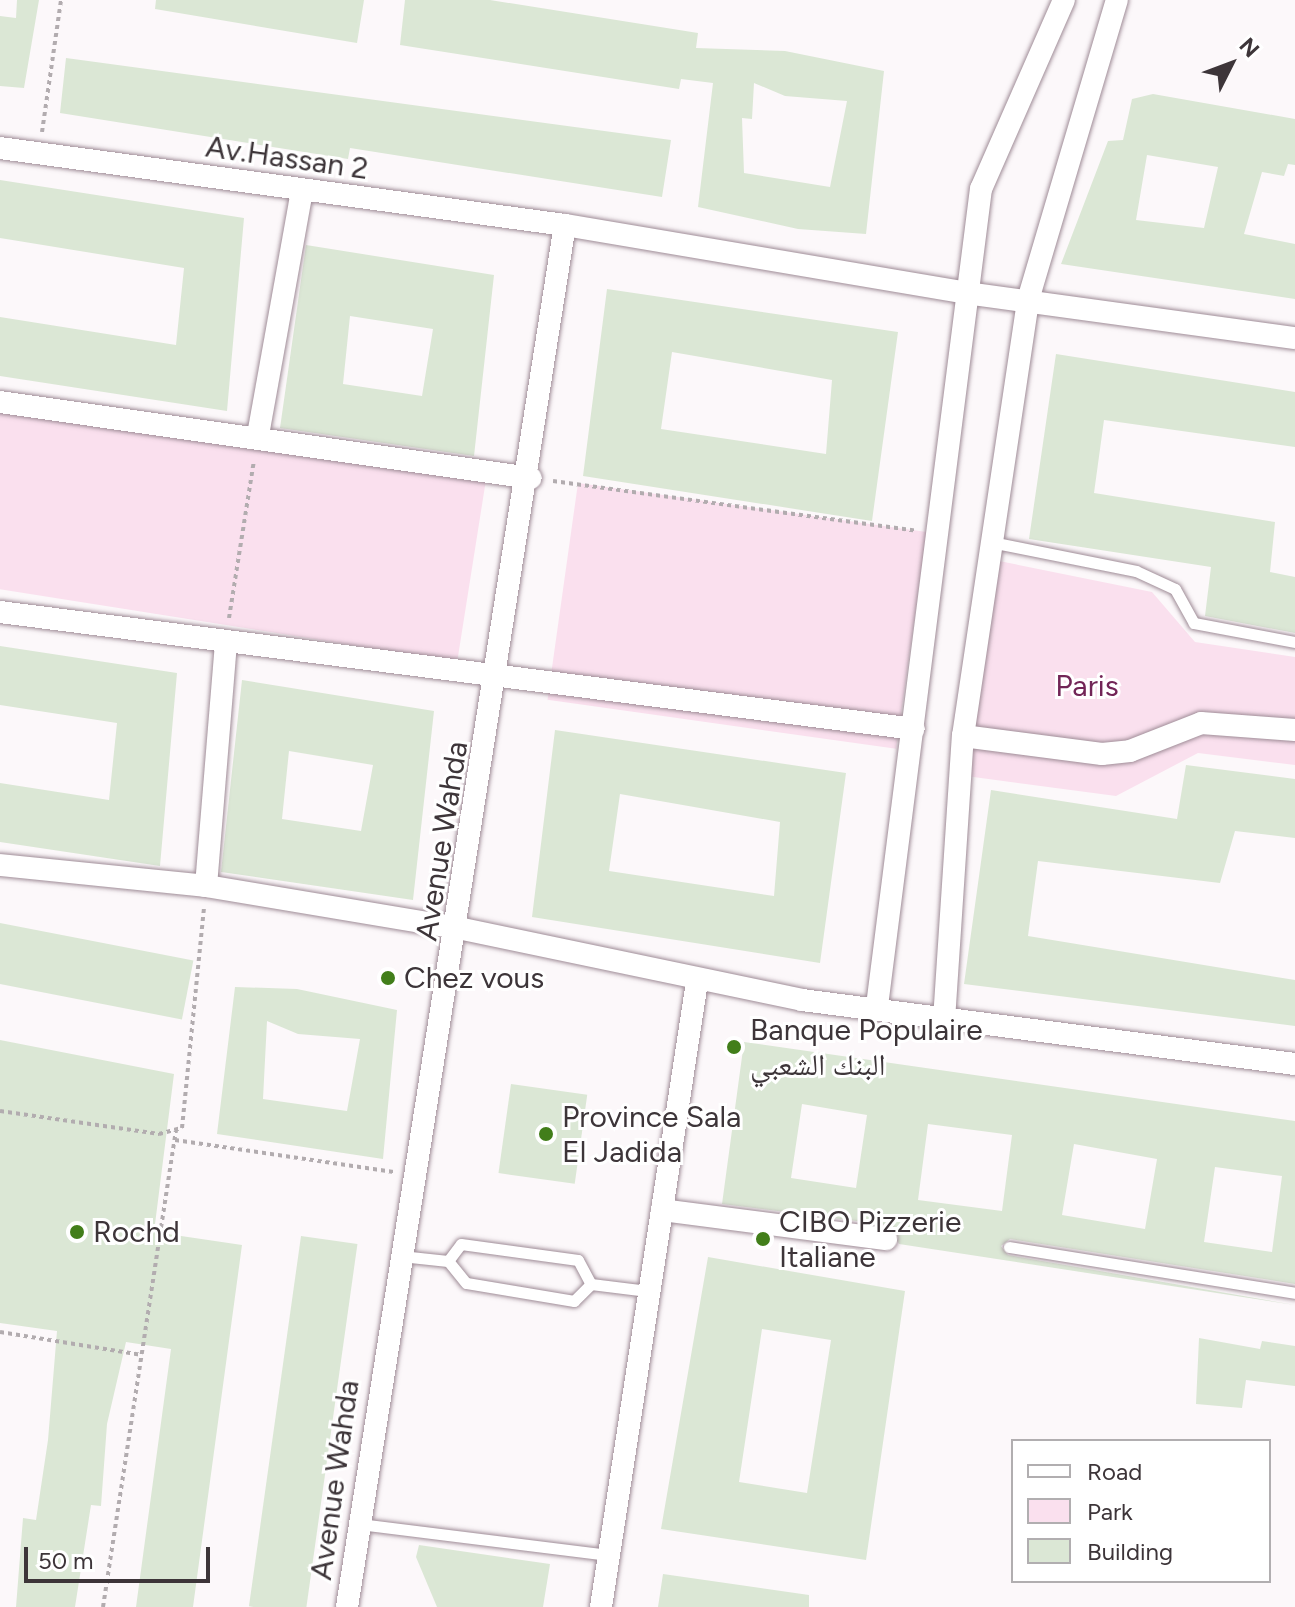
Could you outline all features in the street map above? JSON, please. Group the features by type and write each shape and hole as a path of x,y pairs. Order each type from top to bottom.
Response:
{"street":[{"path":"877,1006 941,534 966,293 981,189 1064,0"},
{"path":"944,1020 963,736 1028,300 1117,0"},
{"name":"Av.Hassan 2","path":"0,148 565,225 966,293 1295,338"},
{"path":"258,435 302,190"},
{"name":"Avenue Wahda","path":"347,1607 398,1256 458,928 531,478 565,225"},
{"path":"0,402 258,435 531,478"},
{"path":"0,612 914,729"},
{"path":"206,886 226,642"},
{"path":"963,736 1102,754 1144,747 1201,723 1295,730"},
{"path":"0,865 206,886 458,928 697,982 877,1006 944,1020 1295,1064"},
{"path":"601,1607 697,982"},
{"path":"662,1210 886,1239"}],"lane":[{"path":"991,542 1145,574 1175,589 1194,623 1295,642"},
{"path":"448,1261 461,1244 578,1260 591,1284"},
{"path":"1009,1247 1295,1293"},
{"path":"398,1256 448,1261 466,1283 558,1299 583,1299 591,1284"},
{"path":"591,1284 648,1291"},
{"path":"359,1524 609,1555"}],"path":[{"path":"38,154 61,0"},
{"path":"226,642 258,435"},
{"path":"531,478 941,534"},
{"path":"103,1607 176,1131 200,998 206,886"},
{"path":"0,1111 176,1131"},
{"path":"175,1140 413,1174"},
{"path":"0,1332 142,1355"}],"green space":[{"path":"0,403 486,480 457,662 0,589"},
{"path":"578,483 927,532 896,749 548,700"},
{"name":"Paris","path":"994,560 1152,592 1195,642 1295,657 1295,765 1198,753 1116,796 966,776"}],"building":[{"path":"17,0 39,0 24,88 0,86 0,16 16,18"},
{"path":"156,0 364,0 357,43 155,9"},
{"path":"405,0 490,0 698,33 696,48 785,51 884,71 866,234 798,229 698,207 713,83 681,79 679,89 400,45","holes":["754,83 785,96 847,101 830,187 744,173 742,118 752,119"]},
{"path":"66,58 671,140 662,197 350,148 348,159 60,113"},
{"path":"1153,94 1295,119 1295,165 1288,164 1284,176 1262,172 1244,234 1295,244 1295,299 1061,264 1108,141 1123,140 1132,99","holes":["1147,155 1218,167 1204,228 1136,220"]},
{"path":"0,180 244,218 227,411 0,376 0,317 176,345 184,268 0,238"},
{"path":"306,245 494,275 474,456 280,428","holes":["350,316 433,329 422,396 343,384"]},
{"path":"607,289 898,332 872,521 583,476","holes":["672,352 832,380 826,454 661,429"]},
{"path":"1056,354 1295,392 1295,447 1104,420 1094,493 1275,522 1270,572 1295,577 1295,633 1205,616 1211,567 1029,539"},
{"path":"0,646 177,673 160,866 0,842 0,783 109,800 117,723 0,705"},
{"path":"242,680 434,711 413,900 221,872","holes":["289,751 373,765 361,831 282,819"]},
{"path":"555,730 846,773 820,963 532,917","holes":["620,794 780,822 774,896 609,871"]},
{"path":"1186,765 1295,779 1295,838 1235,831 1220,883 1038,861 1028,936 1295,980 1295,1026 964,984 991,790 1177,819"},
{"path":"0,923 193,961 182,1019 0,984"},
{"path":"235,987 297,989 397,1010 383,1159 217,1134","holes":["267,1021 298,1034 360,1039 347,1111 263,1099"]},
{"path":"0,1040 174,1074 154,1232 242,1245 193,1607 136,1607 171,1349 126,1342 107,1424 101,1506 91,1505 75,1607 16,1607 23,1518 36,1520 48,1440 57,1331 0,1323"},
{"path":"744,1042 1295,1121 1295,1284 1010,1239 1001,1246 1008,1255 1295,1305 899,1244 888,1225 722,1204","holes":["802,1104 867,1115 856,1188 791,1178","928,1124 1012,1135 1002,1211 918,1200","1074,1144 1157,1159 1145,1229 1062,1215","1215,1167 1282,1176 1272,1252 1204,1242"]},
{"name":"Province Sala El Jadida","path":"511,1084 587,1095 575,1184 498,1173"},
{"path":"301,1236 357,1244 306,1607 249,1606"},
{"path":"708,1257 905,1291 866,1560 661,1529","holes":["762,1329 831,1340 807,1493 739,1482"]},
{"path":"1199,1338 1260,1349 1262,1341 1295,1346 1295,1386 1246,1380 1242,1408 1196,1404"},
{"path":"419,1545 550,1564 543,1607 437,1607 416,1557"},
{"path":"663,1574 809,1595 809,1607 658,1607"}],"place":[{"name":"Chez vous","path":"388,978"},
{"name":"Banque Populaire البنك الشعبي","path":"734,1047"},
{"name":"Province Sala El Jadida","path":"546,1134"},
{"name":"Rochd","path":"77,1232"},
{"name":"CIBO Pizzerie Italiane","path":"763,1239"}]}
